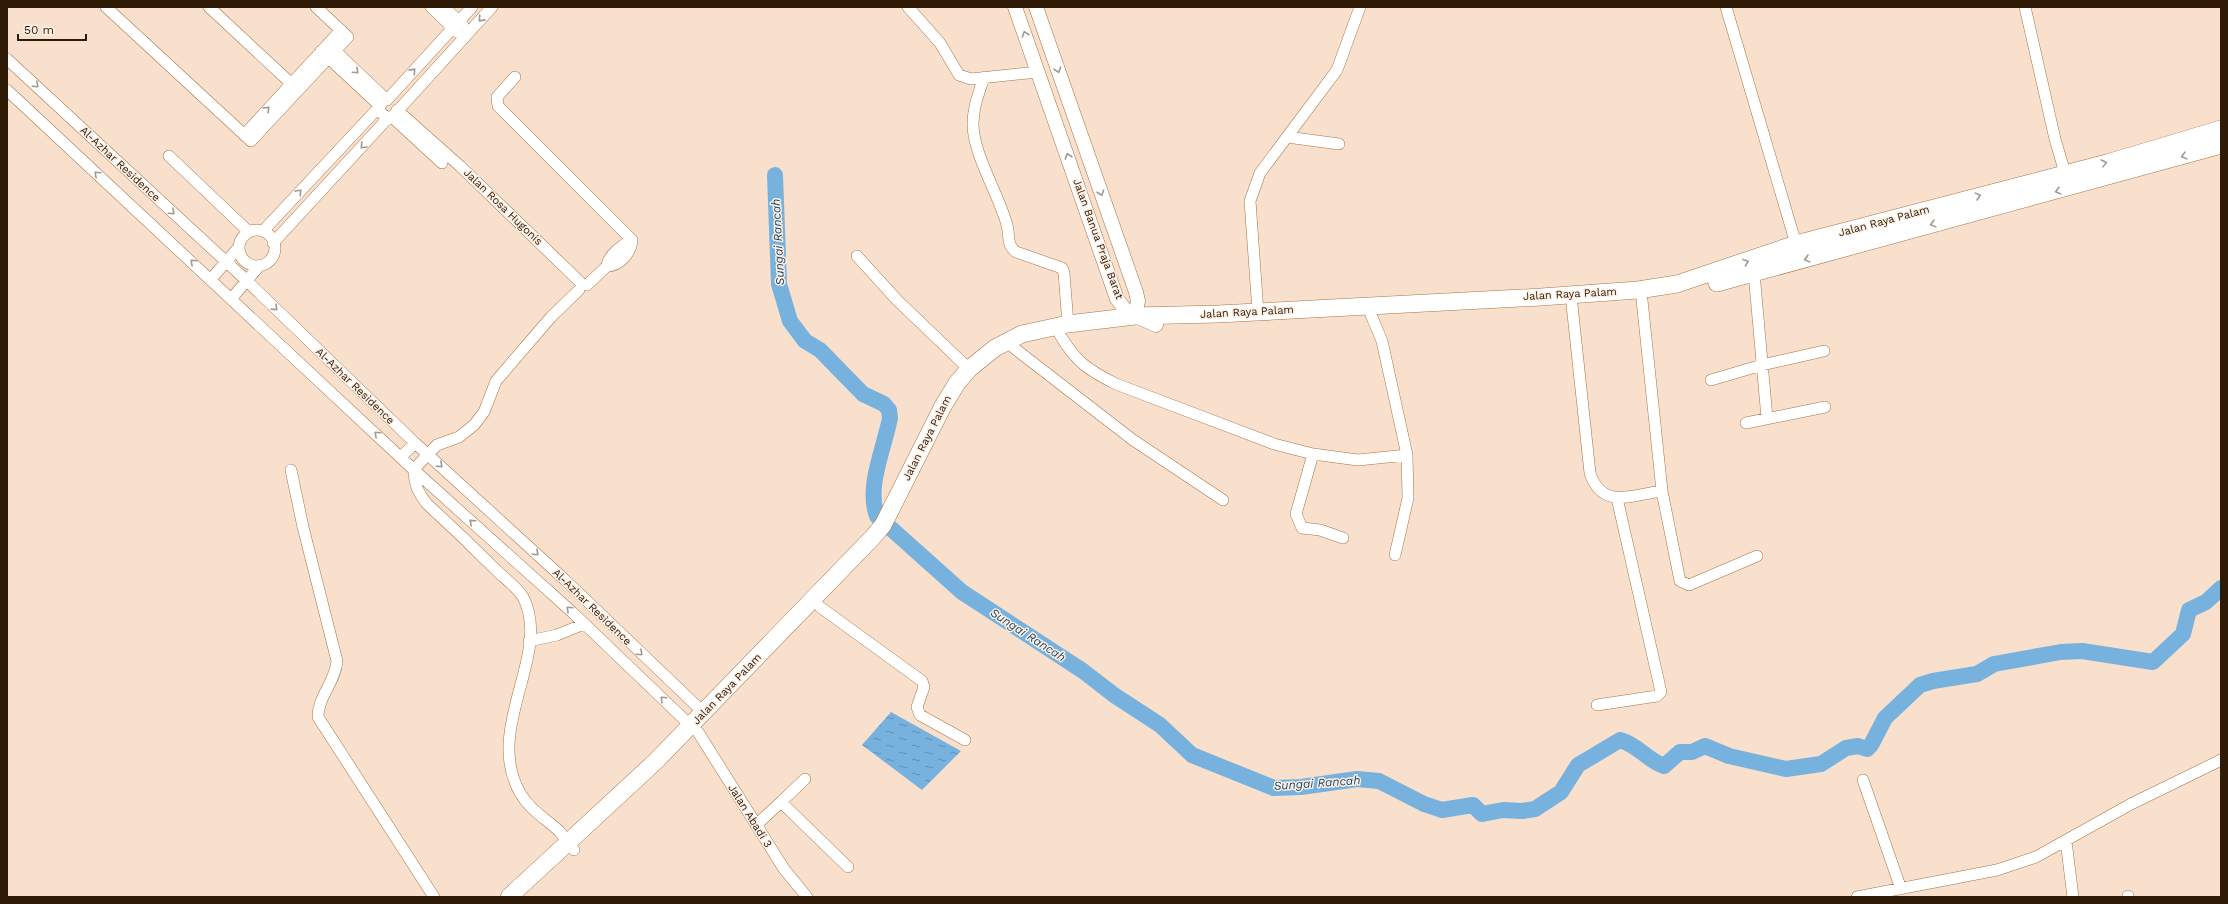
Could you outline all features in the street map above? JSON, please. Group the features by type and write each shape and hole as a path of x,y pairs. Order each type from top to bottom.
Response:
{"main road":[{"name":"Jalan Raya Palam","path":"1112,323 1135,316 1161,320 1371,315 1638,290 1676,284 1796,244 2155,150 2221,129"},
{"name":"Jalan Raya Palam","path":"694,729 704,712 820,607 877,546 943,406 969,369 995,348 1011,338 1112,323 1258,312 1511,302 1572,305 1642,300 1674,294 1754,273 2221,145"},
{"name":"Jalan Raya Palam","path":"508,897 662,769 694,729 757,665 864,548 890,519 962,393 992,362 1014,348 1064,329"},
{"name":"Jalan Raya Palam","path":"523,897 571,846"}],"street":[{"path":"106,7 250,141 295,87 328,51 348,37 316,7"},
{"path":"209,7 295,87"},
{"path":"431,7 456,24 467,34"},
{"path":"444,7 456,24"},
{"path":"263,231 472,7"},
{"path":"273,243 492,7"},
{"path":"908,7 940,43 959,75 971,79 1038,72"},
{"name":"Jalan Banua Praja Barat","path":"1015,7 1117,299 1127,312 1135,316 1138,301 1136,292 1036,7"},
{"path":"1258,312 1250,201 1260,173 1337,70 1360,7"},
{"path":"1726,7 1796,244"},
{"path":"2024,7 2055,139 2065,173"},
{"path":"328,51 384,103"},
{"name":"Al-Azhar Residence","path":"7,59 247,281 415,443 564,579 704,712"},
{"name":"Jalan Rosa Hugonis","path":"394,113 460,166 581,283 587,285 607,266 613,266 627,254 631,250 632,240 498,106 497,97 515,76"},
{"path":"984,77 974,106 973,125 977,144 1008,226 1008,241 1010,248 1016,252 1062,268 1064,272 1064,329 1080,363 1092,372 1116,384 1274,444 1312,454 1358,460 1407,455"},
{"name":"Al-Azhar Residence","path":"7,90 232,298 414,470 564,604 694,729"},
{"path":"384,103 392,100 394,113 442,163"},
{"path":"384,103 381,114 394,113"},
{"path":"1287,137 1339,144"},
{"path":"169,156 249,232"},
{"path":"282,210 294,221"},
{"path":"211,279 239,247 242,238 249,232 255,230 263,231 270,235 273,243 273,255 270,260 260,265 232,298"},
{"path":"239,247 245,261 260,265"},
{"path":"857,256 896,300 969,369"},
{"path":"1754,273 1768,418"},
{"path":"571,846 558,831 528,805 519,792 509,760 509,729 518,696 529,641 530,624 523,597 424,500 417,488 414,470 427,454 439,443 459,437 474,425 484,412 496,381 551,317 579,290"},
{"path":"1136,292 1161,320"},
{"path":"1112,323 1119,307 1117,299"},
{"path":"1642,300 1662,491 1680,581 1689,585 1757,556"},
{"path":"1572,305 1590,473 1598,491 1608,497 1617,498 1662,491"},
{"path":"1371,315 1382,341 1407,455 1408,498 1395,555"},
{"path":"1014,348 1133,440 1222,500"},
{"path":"1711,380 1762,365 1824,350"},
{"path":"1746,423 1825,407"},
{"path":"401,457 415,443"},
{"path":"1312,454 1297,505 1297,520 1302,528 1320,530 1343,538"},
{"path":"291,470 303,527 337,661 334,677 320,704 318,717 434,897"},
{"path":"1597,705 1657,696 1661,692 1617,498"},
{"path":"820,607 922,681 924,687 917,707 920,715 965,740"},
{"path":"529,641 557,635 584,624"},
{"name":"Jalan Abadi 3","path":"694,729 791,879 807,897"},
{"path":"1857,897 2005,868 2036,857 2152,793 2221,760"},
{"path":"756,825 805,779"},
{"path":"1863,780 1901,889"},
{"path":"781,802 848,867"},
{"path":"2066,840 2073,897"}],"water":[{"path":"891,712 961,751 922,790 862,745"}],"waterway":[{"name":"Sungai Rancah","path":"775,175 779,284 790,321 805,341 820,350 863,394 884,404 889,410 890,418 875,480 874,505 877,516 962,592 1083,671 1114,695 1160,725 1192,755 1274,788 1301,787 1357,779 1379,781 1424,804 1442,810 1473,805 1482,814 1503,810 1522,811 1535,809 1561,792 1578,765 1620,740 1633,746 1652,760 1664,766 1680,752 1692,752 1705,746 1729,756 1786,769 1821,764 1846,748 1858,746 1867,749 1871,745 1885,718 1920,685 1933,681 1977,674 1994,664 2061,652 2082,651 2153,662 2183,634 2189,610 2206,602 2221,588"}]}
